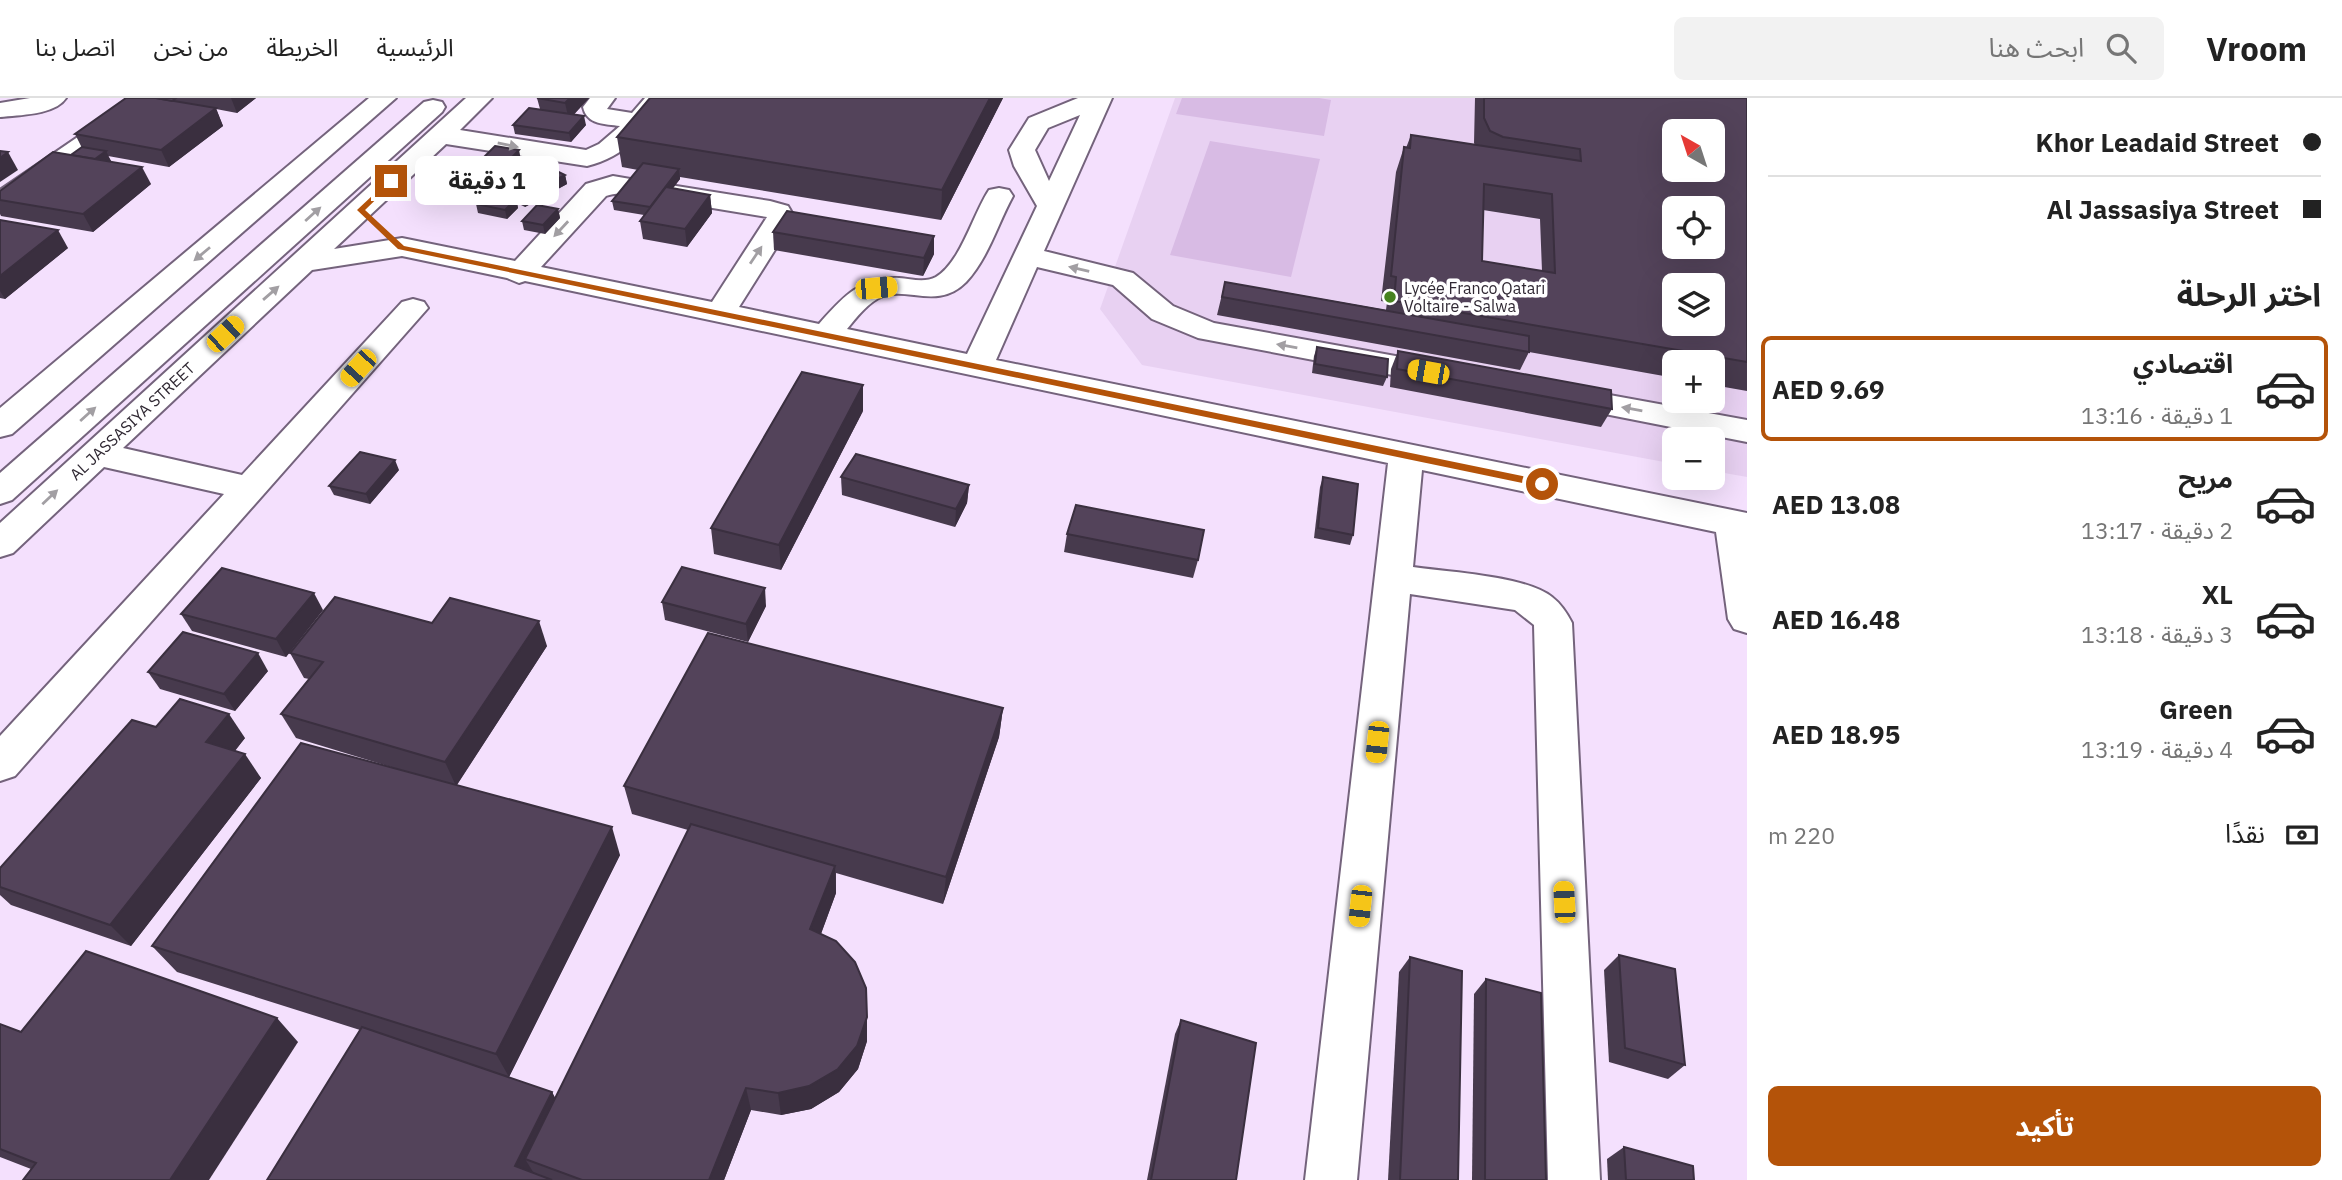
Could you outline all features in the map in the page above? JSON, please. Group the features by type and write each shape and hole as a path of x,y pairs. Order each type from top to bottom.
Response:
{"street":[{"path":"0,110 31,106 54,98"},
{"path":"0,202 151,98"},
{"path":"9,384 349,98"},
{"path":"0,426 384,98"},
{"name":"AL JASSASIYA STREET","path":"0,544 361,210 424,138 443,98"},
{"name":"AL JASSASIYA STREET","path":"0,492 172,339 424,138 480,98"},
{"path":"603,98 595,107 595,111 601,116 639,121"},
{"path":"424,138 587,158 602,155 615,148 658,98"},
{"path":"1050,206 1027,166 1022,150 1038,123 1100,98"},
{"path":"977,366 1100,98"},
{"path":"519,274 596,190 613,184 632,187"},
{"path":"670,193 769,209 778,212 781,218 720,313"},
{"path":"825,335 863,297 876,288 924,290 942,285 956,275 999,196"},
{"path":"361,210 401,247"},
{"path":"304,263 401,247 519,274 720,313 1740,524 1747,619"},
{"path":"1027,256 1123,279 1136,285 1155,306 1172,318 1209,331 1474,380"},
{"path":"0,764 413,308"},
{"path":"172,339 244,317"},
{"path":"9,384 105,336"},
{"path":"1528,390 1747,430"},
{"path":"97,454 249,488"},
{"path":"1331,1180 1406,455"},
{"path":"1395,578 1519,597 1534,602 1546,612 1553,623 1574,1180"}],"shaded area":[{"name":"Lycée Franco Qatari Voltaire - Salwa","path":"1175,98 1747,98 1747,477 1725,473 1725,427 1662,427 1662,462 1142,365 1100,309"},
{"path":"1182,98 1331,100 1324,136 1176,114"},
{"path":"1210,141 1320,159 1291,277 1170,255"}],"building":[{"path":"126,98 156,98 216,108 161,150 75,134"},
{"path":"537,98 570,98 565,103"},
{"path":"650,98 990,98 942,190 617,137"},
{"name":"Lycée Franco Qatari Voltaire - Salwa","path":"1484,98 1747,98 1747,362 1725,358 1725,350 1678,350 1394,301 1396,277 1391,276 1404,147 1410,148 1411,135 1581,161 1580,149 1503,137 1490,131 1484,118","holes":["1484,184 1552,194 1555,273 1482,261"]},
{"path":"529,108 584,116 569,133 513,125"},
{"path":"495,146 519,150 495,175 470,171"},
{"path":"82,147 106,151 95,159 71,155"},
{"path":"53,152 142,167 83,214 0,200 0,191"},
{"path":"534,160 565,175 523,198 493,183"},
{"path":"643,163 679,169 650,207 612,201"},
{"path":"666,187 710,195 685,229 640,221"},
{"path":"487,193 516,199 505,210 476,204"},
{"path":"537,205 558,209 543,225 522,221"},
{"path":"787,211 934,236 924,258 773,232"},
{"path":"0,220 58,230 0,276"},
{"path":"1225,282 1529,336 1529,352 1222,297"},
{"path":"1317,347 1388,359 1387,377 1315,364"},
{"path":"1398,351 1611,390 1612,409 1397,369"},
{"path":"802,372 863,385 779,545 711,528"},
{"path":"360,452 395,460 366,494 329,486"},
{"path":"856,454 969,485 956,509 841,477"},
{"path":"1323,477 1358,484 1353,535 1318,528"},
{"path":"1076,505 1204,530 1198,560 1067,534"},
{"path":"682,567 765,588 746,624 662,602"},
{"path":"222,568 314,593 276,639 181,614"},
{"path":"335,597 432,623 450,598 539,621 445,762 281,714 323,662 290,653"},
{"path":"183,632 258,653 224,694 148,672"},
{"path":"708,633 1003,708 946,877 624,786"},
{"path":"180,699 229,714 206,742 245,754 110,925 0,887 0,868 132,720 156,727"},
{"path":"301,743 612,827 496,1054 152,946"},
{"path":"691,824 835,866 810,929 836,941 855,962 866,988 867,1017 857,1046 838,1069 809,1086 778,1093 746,1088 709,1180 582,1180 525,1159"},
{"path":"86,951 277,1018 170,1180 23,1180 36,1163 0,1149 0,1024 21,1032"},
{"path":"1619,955 1675,969 1685,1065 1625,1048"},
{"path":"1410,957 1462,971 1458,1180 1400,1180"},
{"path":"1486,979 1541,993 1546,1180 1485,1180"},
{"path":"1181,1020 1256,1043 1236,1180 1151,1180"},
{"path":"362,1027 552,1092 515,1166 552,1180 267,1180"},
{"path":"1624,1147 1693,1166 1694,1180 1626,1180"}],"place":[{"name":"Lycée Franco Qatari Voltaire - Salwa","path":"1390,297"}],"route":[{"path":"391,181 361,210 378,229 401,247 519,274 799,329 1542,484"}]}
